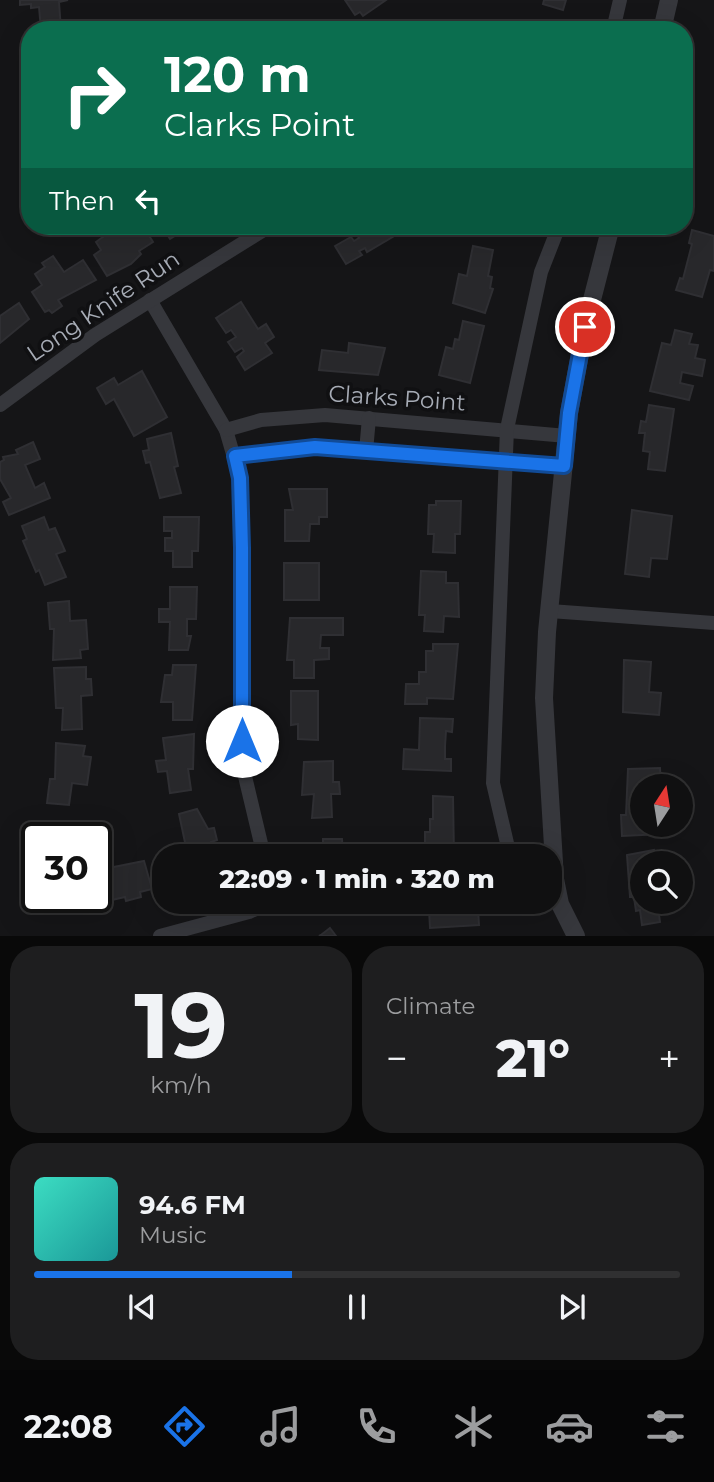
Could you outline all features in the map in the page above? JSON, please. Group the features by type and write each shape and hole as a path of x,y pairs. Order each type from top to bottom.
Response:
{"street":[{"path":"615,21 620,0"},
{"path":"664,21 669,0"},
{"name":"Long Knife Run","path":"0,405 95,335 255,235"},
{"path":"507,844 493,783 507,429 541,272 555,235"},
{"path":"576,936 560,905 555,879 544,698 567,436 585,327 609,235"},
{"path":"150,300 226,430 240,478 243,768 261,844"},
{"name":"Clarks Point","path":"226,430 261,420 296,415 369,418 567,436"},
{"path":"366,451 369,418"},
{"path":"235,456 315,447 564,466"},
{"path":"550,611 714,623"},
{"path":"160,936 242,914"}],"building":[{"path":"20,0 68,0 59,2 60,21 40,21 39,7 31,8 31,4 20,5"},
{"path":"345,0 386,0 363,16 360,12 355,15"},
{"path":"544,0 566,0 563,10 543,4"},
{"path":"693,230 714,236 714,271 710,270 702,297 676,290 680,278 683,279 692,244 689,243"},
{"path":"106,235 149,235 153,242 139,251 141,254 131,264 107,276 94,255 101,250 96,242"},
{"path":"357,235 396,235 367,252 365,248 359,251 362,255 346,264 335,246 351,237 354,241 359,238"},
{"path":"473,246 493,250 488,276 492,277 490,288 493,289 485,313 453,303 459,274 467,276"},
{"path":"53,256 64,272 83,260 96,280 58,300 62,306 52,313 49,310 45,312 32,292 42,285 35,274 45,267 42,263"},
{"path":"241,302 258,329 266,324 274,337 265,343 272,353 245,370 237,357 244,351 242,348 235,352 228,342 236,337 231,330 226,333 216,318"},
{"path":"19,303 29,319 0,343 0,316"},
{"path":"463,321 484,326 470,383 439,375 446,347 453,349 455,339 459,340"},
{"path":"675,330 692,334 689,344 698,345 695,358 705,360 702,376 682,372 680,383 693,386 689,400 650,391 662,343 671,345"},
{"path":"349,343 385,348 378,375 319,370 322,350 348,353"},
{"path":"142,371 167,417 134,436 114,399 106,404 97,388 114,378 118,385"},
{"path":"649,405 674,409 665,471 648,469 650,452 643,451 645,433 639,433 641,421 646,422"},
{"path":"171,433 178,466 174,467 181,493 160,498 150,462 146,463 143,451 149,450 147,439"},
{"path":"33,442 40,459 25,465 35,488 44,483 50,498 9,515 3,502 11,498 0,479 0,462 4,460 3,457 18,454 16,450"},
{"path":"289,489 327,489 327,517 319,517 319,524 310,524 309,541 285,541 285,510 293,510"},
{"path":"436,501 461,501 460,534 455,534 455,553 433,552 434,534 428,534 429,505 436,505"},
{"path":"632,510 672,516 667,559 651,558 649,577 625,574"},
{"path":"44,517 49,530 55,528 65,551 56,554 66,577 45,585 39,570 36,572 23,541 27,539 22,526"},
{"path":"164,517 199,517 198,551 192,551 192,567 173,567 173,551 165,551 165,538 172,538 172,531 164,531"},
{"path":"284,563 319,563 319,600 284,600"},
{"path":"421,571 446,572 446,583 458,583 459,617 444,616 443,632 424,631 425,615 419,615"},
{"path":"170,587 197,587 196,619 187,619 187,636 191,636 188,650 169,650 170,622 159,622 159,609 170,609"},
{"path":"69,601 70,621 86,620 88,649 80,650 81,658 53,660 54,629 50,629 48,603"},
{"path":"290,618 343,618 343,635 321,635 320,648 329,648 329,659 314,660 314,678 294,678 294,660 287,660"},
{"path":"433,644 458,644 453,699 427,698 427,704 405,704 406,684 419,684 419,672 426,672 426,651 433,651"},
{"path":"624,660 651,662 649,692 661,693 659,715 623,712"},
{"path":"173,665 196,665 192,720 173,720 173,702 161,702 165,675 172,675"},
{"path":"86,667 86,679 91,679 92,695 81,696 82,729 62,730 63,708 56,708 54,668"},
{"path":"291,691 318,691 318,740 298,739 298,724 291,725"},
{"path":"420,718 453,719 452,732 446,731 445,746 445,759 451,759 451,771 403,769 404,749 419,750"},
{"path":"194,734 193,769 188,769 191,790 170,793 167,771 158,772 156,761 166,760 163,738"},
{"path":"56,743 85,746 83,756 91,757 87,785 72,783 69,805 47,803 50,779 55,779"},
{"path":"333,761 333,782 339,782 340,794 331,794 332,817 312,818 314,794 302,795 304,762"},
{"path":"660,768 660,774 630,774 630,836 622,836 621,815 626,815 628,769"},
{"path":"433,796 453,797 454,844 425,843 425,832 430,832 430,819 433,819"},
{"path":"197,809 208,829 214,828 217,840 212,844 185,844 179,814"},
{"path":"323,839 342,839 342,844 323,844"},
{"path":"630,854 630,897 627,855"},
{"path":"144,861 152,889 140,892 141,897 126,901 125,897 112,900 112,867"},
{"path":"429,914 478,914 479,925 430,928"},
{"path":"641,914 659,914 660,922 642,925"},
{"path":"330,928 336,936 319,936 321,935"}],"route":[{"path":"242,741 242,548 240,478 235,456 315,447 564,466 569,413 585,327"}]}
